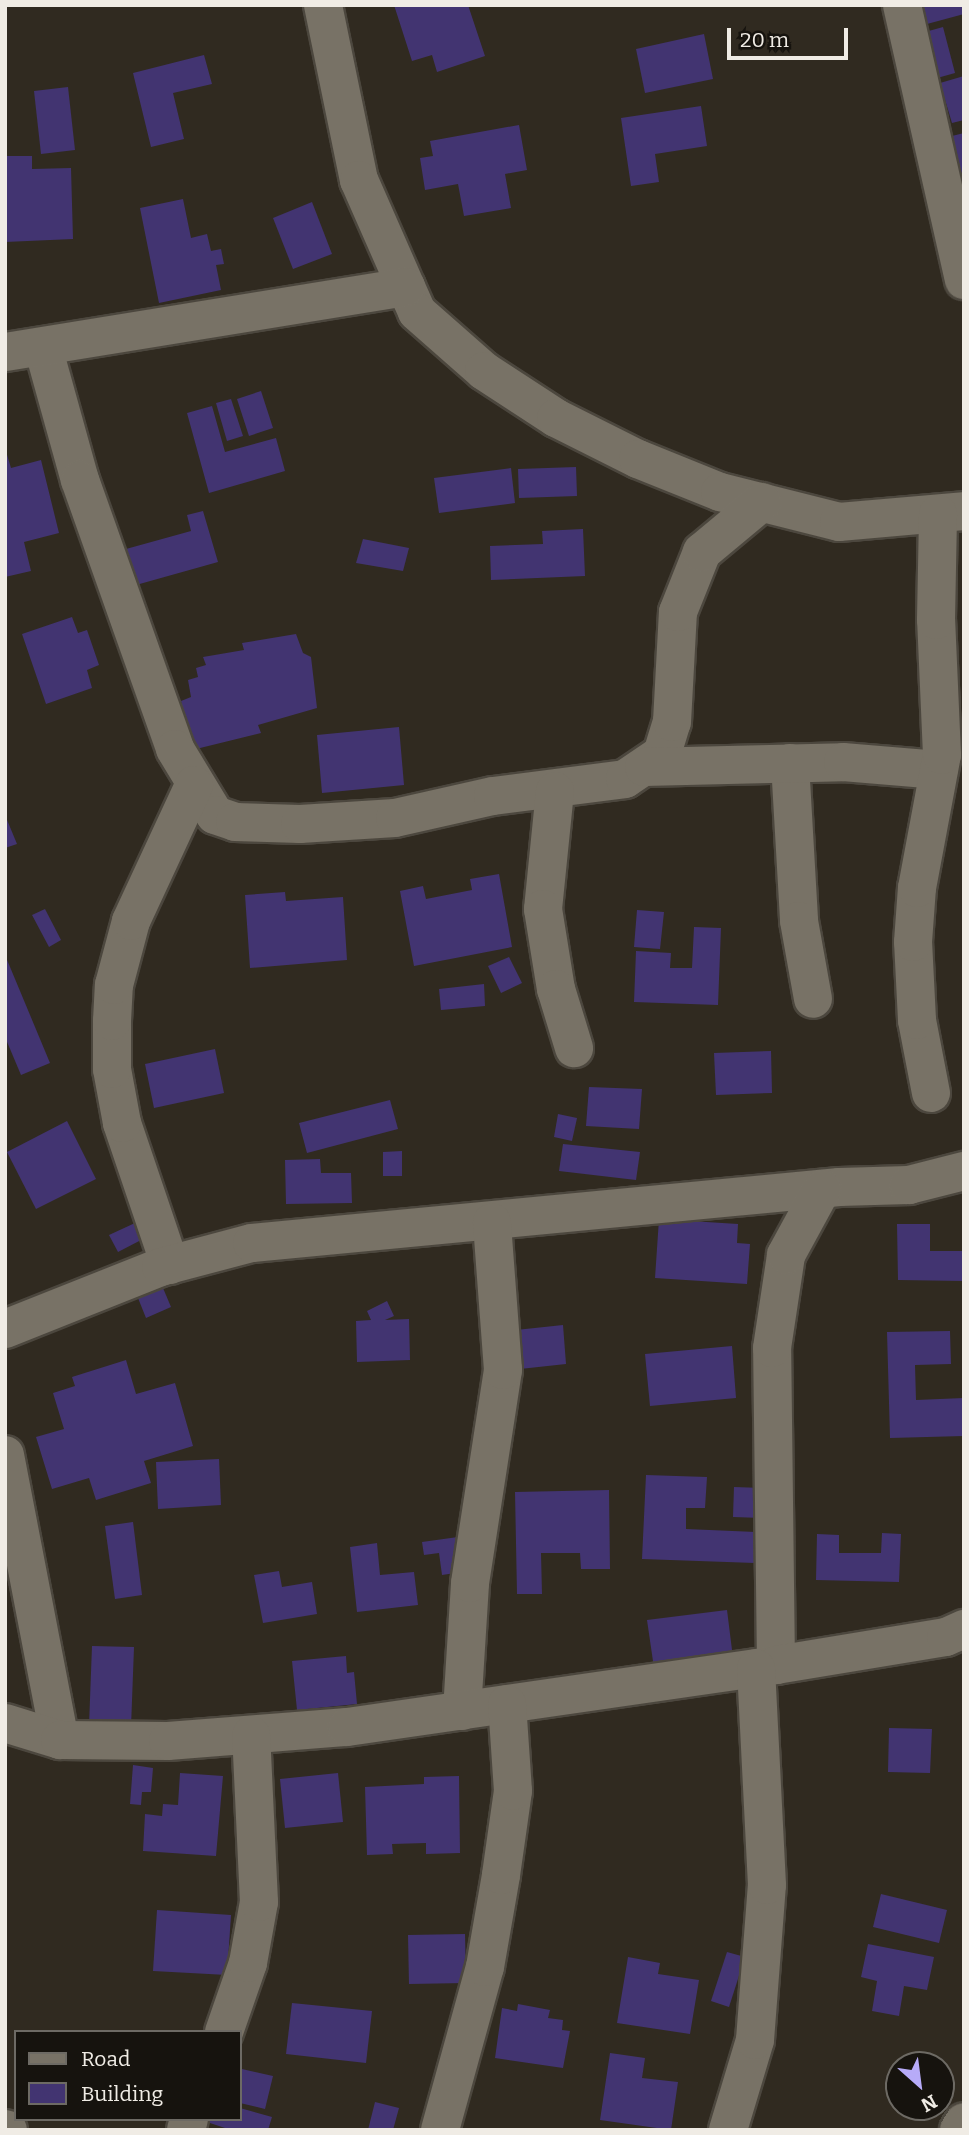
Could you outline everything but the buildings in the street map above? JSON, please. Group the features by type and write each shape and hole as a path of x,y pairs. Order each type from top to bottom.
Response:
{"street":[{"path":"323,5 359,180 417,312 484,370 556,418 638,459 720,492 839,522 951,512 939,771 917,888 913,942 917,1020 931,1093"},
{"path":"902,5 964,280"},
{"path":"5,352 406,287"},
{"path":"43,347 80,480 175,749 194,785 215,815 235,822 300,824 395,817 494,796 555,791 625,779 662,754 672,722 678,612 702,552 762,502"},
{"path":"644,767 843,762 939,771"},
{"path":"790,763 799,921 813,999"},
{"path":"170,1265 122,1123 112,1069 111,1020 114,985 131,921 194,785"},
{"path":"555,791 543,909 556,989 574,1048"},
{"path":"5,1329 170,1265 252,1243 822,1189 909,1185 964,1171"},
{"path":"728,2130 755,2040 767,1885 766,1667 772,1348 786,1255 822,1189"},
{"path":"461,1711 470,1583 503,1370 492,1222"},
{"path":"5,1455 60,1740"},
{"path":"5,1723 60,1740 168,1741 251,1734 461,1711 766,1667 946,1637 964,1629"},
{"path":"440,2130 485,1966 502,1875 513,1791 508,1704"},
{"path":"225,2030 248,1963 259,1902 251,1734"},
{"path":"959,2130 964,2122"}]}
